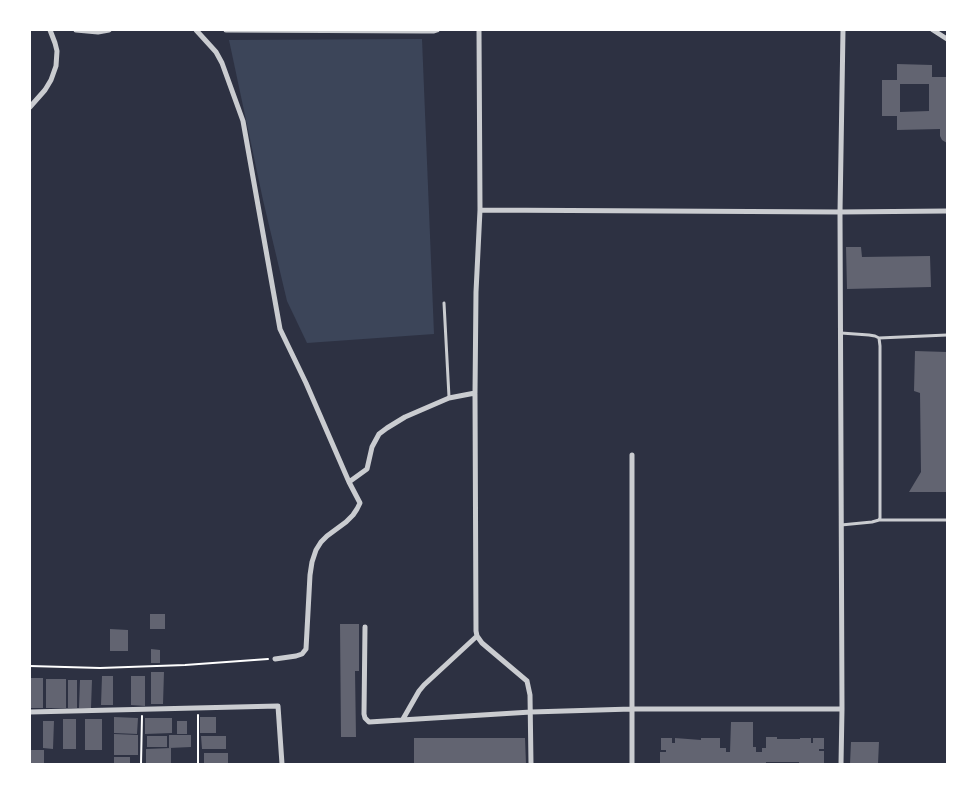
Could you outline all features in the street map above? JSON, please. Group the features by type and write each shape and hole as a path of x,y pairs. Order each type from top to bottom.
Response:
{"street":[{"path":"30,107 45,90 56,66 57,51 50,30"},
{"path":"76,30 98,32 109,30"},
{"path":"196,30 216,52 222,63 243,121 280,329 360,504 353,516 327,536 316,550 310,575 306,649 302,654 296,656 275,659"},
{"path":"226,30 437,30"},
{"path":"479,30 480,210 474,392 476,631 482,643 527,681 531,712 531,764"},
{"path":"841,764 840,212 842,30"},
{"path":"933,30 947,39"},
{"path":"480,210 947,211"},
{"path":"349,482 367,468 375,441 387,428 405,417 449,398 474,392"},
{"path":"632,454 632,764"},
{"path":"366,627 364,706 365,718 369,722 531,712 632,709 842,709"},
{"path":"402,720 424,685 477,636"},
{"path":"30,712 278,706 282,764"}],"lane":[{"path":"444,303 449,398"},
{"path":"840,333 869,335 878,338 947,335"},
{"path":"878,338 880,346 879,520"},
{"path":"841,525 879,520 947,520"}],"path":[{"path":"30,666 100,668 275,659"},
{"path":"198,708 198,764"},
{"path":"141,764 142,709"}],"shaded area":[{"path":"422,39 434,334 307,343 287,301 263,200 229,40"}],"building":[{"path":"897,64 932,65 932,77 946,77 947,143 940,136 940,129 897,130 897,116 882,116 882,80 897,80","holes":["900,84 929,84 929,111 900,112"]},
{"path":"846,247 861,247 862,257 930,256 931,287 847,289"},
{"path":"915,351 947,352 947,492 909,492 921,472 920,393 914,391"},
{"path":"150,614 165,614 165,629 150,629"},
{"path":"340,624 359,624 359,671 355,671 356,737 341,737"},
{"path":"110,629 128,630 128,651 110,651"},
{"path":"151,649 160,650 160,663 151,663"},
{"path":"151,672 164,672 163,704 151,704"},
{"path":"102,676 113,676 113,705 101,705"},
{"path":"131,676 145,676 145,706 131,705"},
{"path":"30,678 43,678 43,708 30,708"},
{"path":"46,679 66,679 66,708 46,708"},
{"path":"68,680 77,680 77,708 68,708"},
{"path":"80,680 92,680 91,708 79,708"},
{"path":"114,717 138,718 137,734 114,733"},
{"path":"200,717 216,717 216,733 200,733"},
{"path":"145,718 172,718 172,733 145,734"},
{"path":"63,719 76,719 76,749 63,749"},
{"path":"85,719 102,719 102,750 85,750"},
{"path":"43,721 54,721 53,749 43,748"},
{"path":"177,721 187,721 187,734 177,734"},
{"path":"731,722 753,722 753,747 756,747 756,752 762,752 762,748 766,748 766,737 777,737 777,739 811,738 811,743 813,743 813,738 824,738 824,749 819,749 819,751 824,751 824,764 766,762 766,764 660,764 660,752 666,752 666,750 661,750 661,738 672,738 672,743 675,743 675,738 701,740 701,738 720,738 720,748 726,748 726,752 730,752"},
{"path":"114,734 138,735 138,755 114,755"},
{"path":"169,735 191,735 191,747 169,748"},
{"path":"147,736 167,736 167,747 147,747"},
{"path":"201,736 226,736 226,749 202,749"},
{"path":"414,738 525,738 526,764 414,764"},
{"path":"851,742 879,742 878,764 850,764"},
{"path":"171,748 171,763 146,763 146,749"},
{"path":"30,750 44,750 44,764 30,764"},
{"path":"204,753 228,753 228,764 204,764"},
{"path":"114,757 130,757 130,764 114,764"}]}
